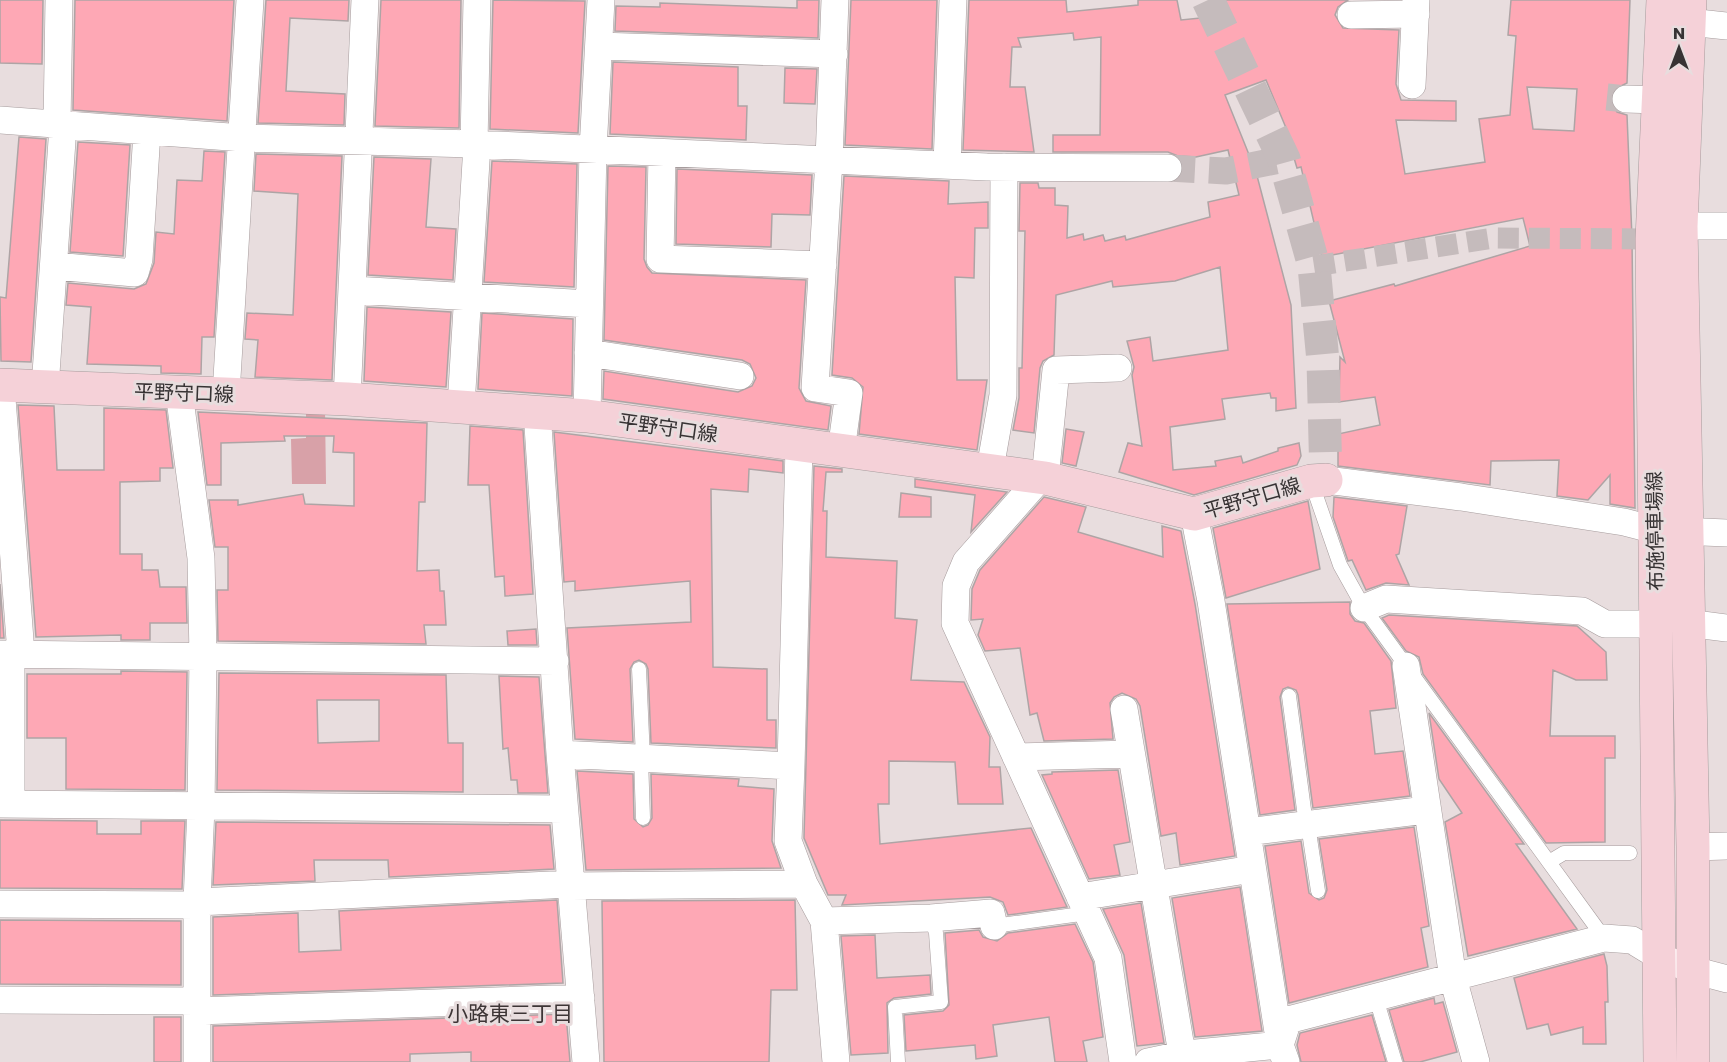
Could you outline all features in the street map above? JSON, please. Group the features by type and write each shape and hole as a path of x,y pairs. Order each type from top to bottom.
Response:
{"main road":[{"name":"布施停車場線","path":"1660,1062 1660,957 1672,623 1666,232 1658,100 1663,0"},
{"name":"布施停車場線","path":"1666,232 1689,11"},
{"name":"平野守口線","path":"1,385 347,399 586,416 799,446 990,469 1042,478 1194,514 1319,481"},
{"name":"布施停車場線","path":"1672,623 1693,847 1693,1062"}],"street":[{"path":"45,388 54,266 60,125 59,0"},
{"path":"226,394 250,0"},
{"path":"347,399 354,290 365,0"},
{"path":"461,406 475,145 477,0"},
{"path":"586,416 593,150 601,0"},
{"path":"835,0 829,160 815,388 849,393 841,451"},
{"path":"947,165 953,0"},
{"path":"1351,15 1416,7 1412,85"},
{"path":"1689,11 1727,26"},
{"path":"599,46 834,54"},
{"path":"1626,99 1658,100"},
{"path":"0,120 243,138 475,145 1004,167 1168,168"},
{"path":"54,266 135,273 139,260 147,132"},
{"path":"662,153 660,259 823,265"},
{"path":"990,469 1003,395 1004,167"},
{"path":"1666,232 1727,226"},
{"path":"354,290 589,304"},
{"path":"588,353 740,376"},
{"path":"1118,368 1056,370 1042,478 966,562 956,586 955,623 1108,958 1123,1062"},
{"path":"1,385 10,654 5,804 564,809"},
{"path":"178,392 201,558 203,656 197,904 197,1062"},
{"path":"537,411 564,809 586,1062"},
{"path":"799,446 788,841 804,884 825,921 836,1062"},
{"path":"1319,481 1461,497 1670,530 1727,533"},
{"path":"1194,514 1211,601 1283,1053"},
{"path":"1364,608 1386,599 1582,611 1605,624 1672,623 1727,628"},
{"path":"10,654 555,661"},
{"path":"1406,666 1453,978 1476,1062"},
{"path":"1124,709 1181,1048 1186,1053"},
{"path":"560,754 790,766"},
{"path":"1016,757 1131,754"},
{"path":"1247,832 1426,810"},
{"path":"1693,847 1727,846"},
{"path":"1084,905 1153,885 1252,869"},
{"path":"0,904 197,904 571,885 804,884"},
{"path":"825,921 931,918 991,913 994,926"},
{"path":"1283,1053 1288,1020 1604,938 1632,940 1660,957 1693,970 1727,979"},
{"path":"0,1000 197,1006 581,998"},
{"path":"1148,1062 1186,1053 1283,1053"}],"lane":[{"path":"1319,481 1340,565 1364,608 1604,938"},
{"path":"639,669 643,818"},
{"path":"1289,696 1318,891"},
{"path":"1549,862 1564,853 1630,853"},
{"path":"994,926 1084,905"},
{"path":"898,1062 895,1006 941,1002 936,933 931,918"},
{"path":"1376,998 1395,1062"}],"shaded area":[{"path":"306,409 325,409 326,484 292,484 291,439 306,438"}],"building":[{"path":"0,0 43,0 42,64 0,63"},
{"path":"75,0 234,0 227,121 73,110"},
{"path":"266,0 349,0 348,21 290,18 286,91 345,94 344,125 258,123"},
{"path":"381,0 461,0 459,128 375,126"},
{"path":"493,0 585,1 578,133 490,129"},
{"path":"797,0 819,0 818,38 615,31 616,6 660,7 660,3 797,8"},
{"path":"851,0 937,0 932,149 845,145"},
{"path":"969,0 1066,0 1067,12 1138,5 1138,0 1177,0 1181,20 1230,15 1223,0 1348,0 1338,7 1335,15 1343,28 1399,30 1396,84 1401,100 1456,101 1456,121 1396,120 1405,174 1485,162 1479,119 1510,115 1516,36 1508,35 1511,0 1630,0 1627,83 1613,90 1610,99 1617,112 1627,115 1632,238 1635,508 1610,504 1610,475 1588,500 1557,496 1559,460 1491,461 1490,485 1338,466 1338,434 1380,425 1375,397 1339,402 1340,357 1345,362 1329,301 1394,284 1395,286 1530,246 1523,218 1322,257 1301,167 1297,168 1291,148 1294,147 1266,80 1225,95 1256,172 1291,305 1296,408 1276,411 1276,398 1271,398 1270,393 1222,399 1225,419 1170,427 1173,470 1216,466 1215,461 1241,456 1243,463 1278,451 1278,448 1299,443 1301,456 1297,465 1194,495 1119,472 1128,443 1142,446 1132,375 1134,367 1127,341 1150,337 1153,361 1228,350 1220,267 1175,281 1113,287 1112,281 1056,295 1054,355 1043,361 1040,368 1034,433 1013,430 1019,398 1019,368 1022,368 1025,231 1019,231 1020,183 1038,183 1039,188 1055,188 1055,205 1068,206 1067,238 1083,234 1084,240 1103,235 1105,241 1125,236 1126,240 1210,217 1208,202 1239,195 1228,150 1196,157 1178,156 1168,152 1053,152 1053,135 1100,135 1101,37 1074,40 1073,33 1018,38 1021,47 1012,47 1010,87 1025,87 1034,152 963,150","holes":["1527,87 1577,89 1574,131 1533,129"]},
{"path":"613,62 738,67 738,106 747,106 746,140 610,134"},
{"path":"785,68 817,69 815,104 784,103"},
{"path":"19,137 46,139 31,362 1,361 0,297 6,298"},
{"path":"78,142 130,145 123,256 70,252"},
{"path":"204,151 225,152 214,337 202,337 201,374 161,373 161,366 87,364 91,307 66,305 68,283 134,289 146,284 154,263 156,232 174,234 177,180 202,181"},
{"path":"256,154 342,156 332,380 255,377 258,340 245,339 247,313 293,315 298,194 254,191"},
{"path":"374,157 431,159 426,227 456,229 453,280 368,275"},
{"path":"492,161 577,164 574,287 484,282"},
{"path":"608,166 646,167 644,259 652,273 806,280 799,388 806,401 831,406 828,430 603,399 604,371 738,392 752,386 756,378 750,364 742,360 604,340"},
{"path":"677,169 812,175 810,215 772,214 771,247 676,244"},
{"path":"844,176 949,181 948,204 988,202 988,228 975,228 974,278 955,277 957,380 987,380 977,450 859,434 863,387 852,378 832,375"},
{"path":"367,307 451,312 446,387 364,381"},
{"path":"482,313 573,319 572,396 478,389"},
{"path":"18,405 54,406 57,470 104,470 104,408 166,410 173,468 160,468 160,481 120,482 120,554 142,554 142,570 158,570 160,587 186,587 187,623 150,623 150,640 121,640 121,635 36,637"},
{"path":"198,412 427,423 425,502 419,502 417,571 439,570 440,591 444,591 446,625 424,625 426,644 218,641 217,590 228,590 228,547 215,547 209,500 238,500 238,505 303,494 305,504 354,506 354,453 333,452 334,436 284,436 285,441 221,443 221,485 207,485"},
{"path":"470,426 523,430 533,594 505,596 504,576 495,577 489,485 468,485"},
{"path":"1066,429 1084,432 1076,466 1062,463"},
{"path":"554,432 783,461 783,473 749,469 748,492 711,489 713,667 767,669 767,720 776,720 776,748 651,743 648,669 646,664 639,660 634,662 630,669 633,742 575,739 567,628 691,622 690,581 575,591 575,581 564,582"},
{"path":"814,466 842,469 842,472 826,472 823,511 827,511 826,557 897,561 895,618 917,620 911,680 964,682 990,737 989,767 1000,767 1003,804 958,804 955,762 889,761 889,804 878,804 880,844 1031,828 1067,907 1008,915 1003,902 990,897 842,905 846,895 828,895 804,838"},
{"path":"915,479 1007,492 971,532 975,495 915,487"},
{"path":"901,493 931,497 931,517 899,517"},
{"path":"1044,497 1086,507 1078,532 1163,557 1162,526 1181,531 1195,604 1235,856 1180,865 1176,833 1161,836 1140,706 1136,699 1122,693 1114,697 1110,703 1113,739 1044,741 1037,713 1030,715 1020,648 985,651 978,635 983,619 971,620 972,589 980,570"},
{"path":"1334,497 1407,506 1399,554 1396,555 1409,585 1386,583 1366,590 1352,560 1348,561 1333,517"},
{"path":"1308,501 1320,569 1226,598 1213,528"},
{"path":"0,584 4,638 0,638"},
{"path":"1350,602 1350,614 1355,621 1364,623 1391,661 1396,708 1370,711 1375,754 1403,751 1410,796 1313,808 1298,695 1296,690 1288,687 1283,689 1280,697 1295,810 1260,815 1227,604"},
{"path":"1389,615 1577,626 1606,652 1607,680 1576,680 1553,670 1550,736 1615,736 1615,758 1605,758 1605,842 1546,843 1423,674 1419,657 1406,651 1382,618"},
{"path":"536,629 537,645 508,645 507,631"},
{"path":"121,671 187,672 185,790 66,789 66,738 27,738 27,674 121,674"},
{"path":"219,673 446,675 448,743 463,743 463,792 217,790","holes":["317,700 379,700 379,741 318,743"]},
{"path":"499,676 539,677 548,793 518,793 517,780 511,780 508,748 503,749"},
{"path":"1429,713 1524,844 1516,844 1577,929 1468,956 1445,822 1462,813 1439,779"},
{"path":"1118,770 1130,842 1114,845 1120,875 1089,879 1042,775 1052,774 1052,772"},
{"path":"577,771 633,774 634,819 643,827 648,825 652,818 651,774 739,779 738,786 774,789 772,841 781,868 586,870"},
{"path":"0,820 97,821 97,834 141,834 141,821 185,821 182,889 0,888"},
{"path":"216,822 550,825 554,869 389,877 388,860 314,860 315,881 213,885"},
{"path":"1414,827 1429,926 1421,928 1428,967 1289,1003 1265,846 1301,841 1309,893 1319,900 1324,898 1327,890 1319,839"},
{"path":"1240,887 1262,1031 1195,1037 1172,898"},
{"path":"557,900 563,983 213,995 213,917 298,913 299,952 341,950 339,911"},
{"path":"795,900 797,990 771,990 769,1062 604,1062 602,901"},
{"path":"1141,903 1164,1043 1137,1046 1124,955 1103,909"},
{"path":"0,920 181,921 181,985 0,984"},
{"path":"1075,924 1093,962 1103,1037 1083,1041 1087,1062 1055,1062 1049,1017 993,1025 997,1056 976,1059 975,1045 906,1051 904,1015 943,1011 949,1005 945,933 979,930 983,937 997,941 1008,933"},
{"path":"875,935 877,978 930,975 931,994 894,998 887,1003 888,1053 851,1055 841,936"},
{"path":"1604,954 1607,966 1608,1002 1605,1002 1606,1044 1583,1044 1583,1027 1551,1035 1548,1024 1527,1029 1514,978"},
{"path":"1434,998 1435,1004 1443,1002 1457,1052 1420,1062 1404,1062 1389,1010"},
{"path":"566,1014 570,1062 471,1062 471,1052 410,1054 410,1062 213,1062 213,1026"},
{"path":"1372,1015 1386,1062 1301,1062 1297,1045 1300,1033"},
{"path":"154,1017 181,1017 181,1062 154,1062"}],"tunnel":[{"path":"1208,0 1284,159 1314,266 1323,361 1326,480"},
{"path":"1607,97 1626,99"},
{"path":"1168,168 1226,171 1284,159"},
{"path":"1314,266 1494,238 1652,239"}],"district":[{"name":"小路東三丁目","path":"510,1014"}]}
